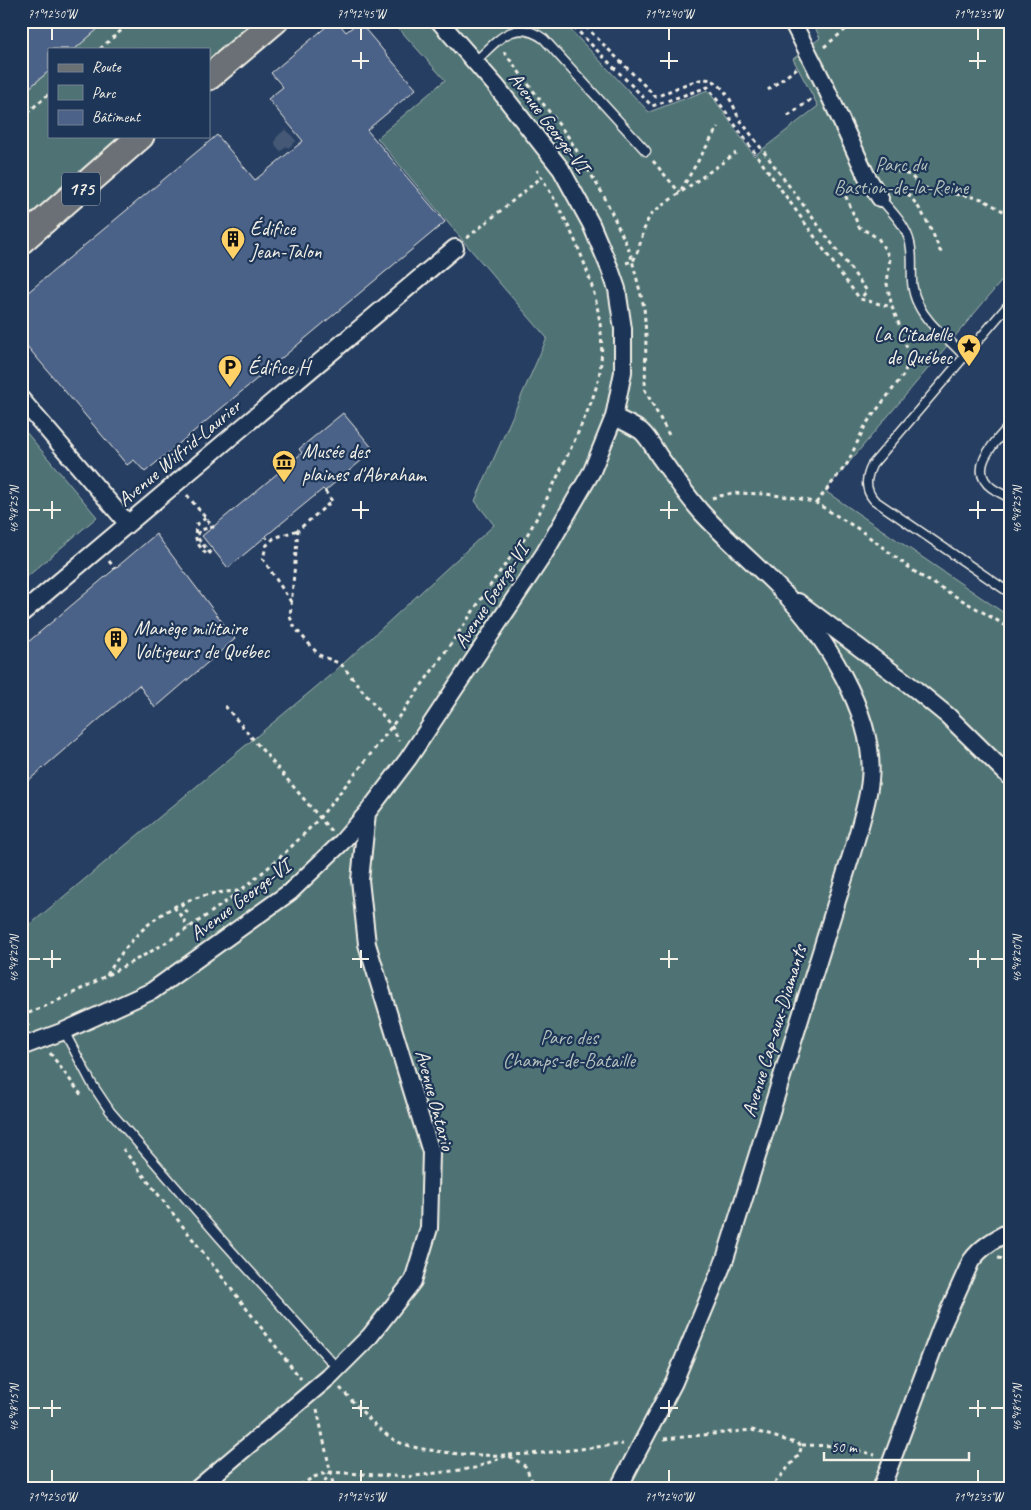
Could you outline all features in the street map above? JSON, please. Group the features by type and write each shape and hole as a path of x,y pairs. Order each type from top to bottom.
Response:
{"main road":[{"path":"210,76 275,21"},
{"name":"175","path":"21,241 139,138"}],"street":[{"name":"Avenue George-VI","path":"21,1047 152,991 290,892 341,843 367,813 408,759 544,554 592,472 614,417 623,372 623,329 617,289 610,268 591,224 561,169 496,86 439,21"},
{"path":"792,21 826,88 866,176 880,198"},
{"name":"Avenue Wilfrid-Laurier","path":"21,614 455,248"},
{"path":"21,399 128,524"},
{"name":"Avenue Cap-aux-Diamants","path":"614,417 642,432 692,501 720,532 779,588 948,716 1010,777"},
{"name":"Avenue Cap-aux-Diamants","path":"618,1489 674,1382 725,1259 855,843 870,780 870,757 865,730 842,673 823,643 779,588"},
{"name":"Avenue Ontario","path":"197,1489 333,1373 370,1336 413,1281 430,1228 431,1152 367,944 360,880 367,813"},
{"path":"881,1489 941,1328 972,1260 989,1243 1010,1231"}],"lane":[{"path":"474,62 495,42 516,30 525,29 535,32 544,39 646,151"},
{"path":"880,198 902,224 907,234 910,244 912,283 918,305 931,325 954,344 964,356"},
{"path":"1010,303 872,465 867,476 868,492 874,500 1010,593"},
{"path":"1010,425 988,450 982,470 985,481 992,488 1010,498"},
{"path":"64,1030 92,1084 110,1111 333,1373"}],"path":[{"path":"101,48 132,21"},
{"path":"568,21 652,106 708,86 860,299 892,307"},
{"path":"580,21 656,96 702,80 711,80 722,88 732,100 738,117 867,291 860,299"},
{"path":"768,90 856,21"},
{"path":"495,42 569,138 604,196 633,261 644,307 646,335 645,390 674,443"},
{"path":"788,116 826,88"},
{"path":"21,118 48,95"},
{"path":"680,193 718,127"},
{"path":"646,151 680,193"},
{"path":"633,261 638,251 648,217 736,153"},
{"path":"84,1099 21,1016 50,1005 163,945 270,866 319,818 392,727 502,568 525,538 568,455 590,405 598,381 602,360 602,344 598,311 588,272 573,235 542,177 534,166"},
{"path":"882,167 910,174 921,186 935,192 982,199 1010,215"},
{"path":"455,248 542,177"},
{"path":"897,182 911,196 924,214 940,250 944,254"},
{"path":"816,503 847,464 866,424 905,374 908,364 908,353 903,334 892,307 888,284 890,258 878,238 859,227"},
{"path":"176,484 206,518 213,528 200,530 197,535 210,553 207,555 195,540 196,525 206,518"},
{"path":"291,602 263,558 266,546 269,540 298,530 332,501 325,491"},
{"path":"708,492 719,506"},
{"path":"712,498 732,494 765,494 797,498 816,503 860,530 919,575 1010,628"},
{"path":"298,530 290,617 295,628 319,655 341,664 392,727 408,759"},
{"path":"225,706 341,843"},
{"path":"107,975 131,940 151,922 174,907 209,894 238,891"},
{"path":"181,903 187,912 181,916"},
{"path":"174,907 189,927"},
{"path":"119,1144 293,1368 310,1393 317,1407 334,1489"},
{"path":"333,1373 380,1428 395,1440 418,1448 462,1455 521,1455 752,1430 802,1445 841,1446 892,1459"},
{"path":"769,1489 799,1455 802,1445"},
{"path":"293,1489 314,1477 330,1472 407,1477 475,1468 508,1455"},
{"path":"508,1455 525,1466 536,1489"},
{"path":"321,1489 330,1472"}],"green space":[{"path":"21,21 275,21 210,76 210,48 48,48 48,138 139,138 21,241"},
{"name":"Parc des Champs-de-Bataille","path":"392,21 562,21 649,112 708,90 754,156 818,106 793,59 820,38 812,21 1010,21 1010,271 825,491 1010,617 1010,1489 21,1489 21,932 334,672 494,525 475,501 547,338 377,138 445,80"},
{"path":"21,426 97,517 21,582"}],"building":[{"path":"34,21 107,21 76,48 48,48 48,72 21,95 21,32"},
{"name":"Édifice Jean-Talon","path":"333,21 337,21 346,32 359,22 416,89 367,130 445,222 145,472 134,460 127,465 21,339 21,298 217,135 255,180 303,141 268,99 283,87 271,73"},
{"path":"701,21 747,21 747,22 713,26"},
{"path":"343,413 374,450 325,491 323,489 266,536 267,539 265,537 228,568 202,536 302,453 299,449"},
{"name":"Manège militaire Voltigeurs de Québec","path":"156,534 235,639 155,708 139,685 21,787 21,648"}],"tunnel":[{"path":"291,135 283,142 291,150"}],"place":[{"name":"Édifice Jean-Talon","path":"233,260"},
{"name":"La Citadelle de Québec","path":"969,367"},
{"name":"Édifice H","path":"230,388"},
{"name":"Musée des plaines d'Abraham","path":"284,483"},
{"name":"Manège militaire Voltigeurs de Québec","path":"116,660"}],"park label":[{"name":"Parc du Bastion-de-la-Reine","path":"901,176"}]}
